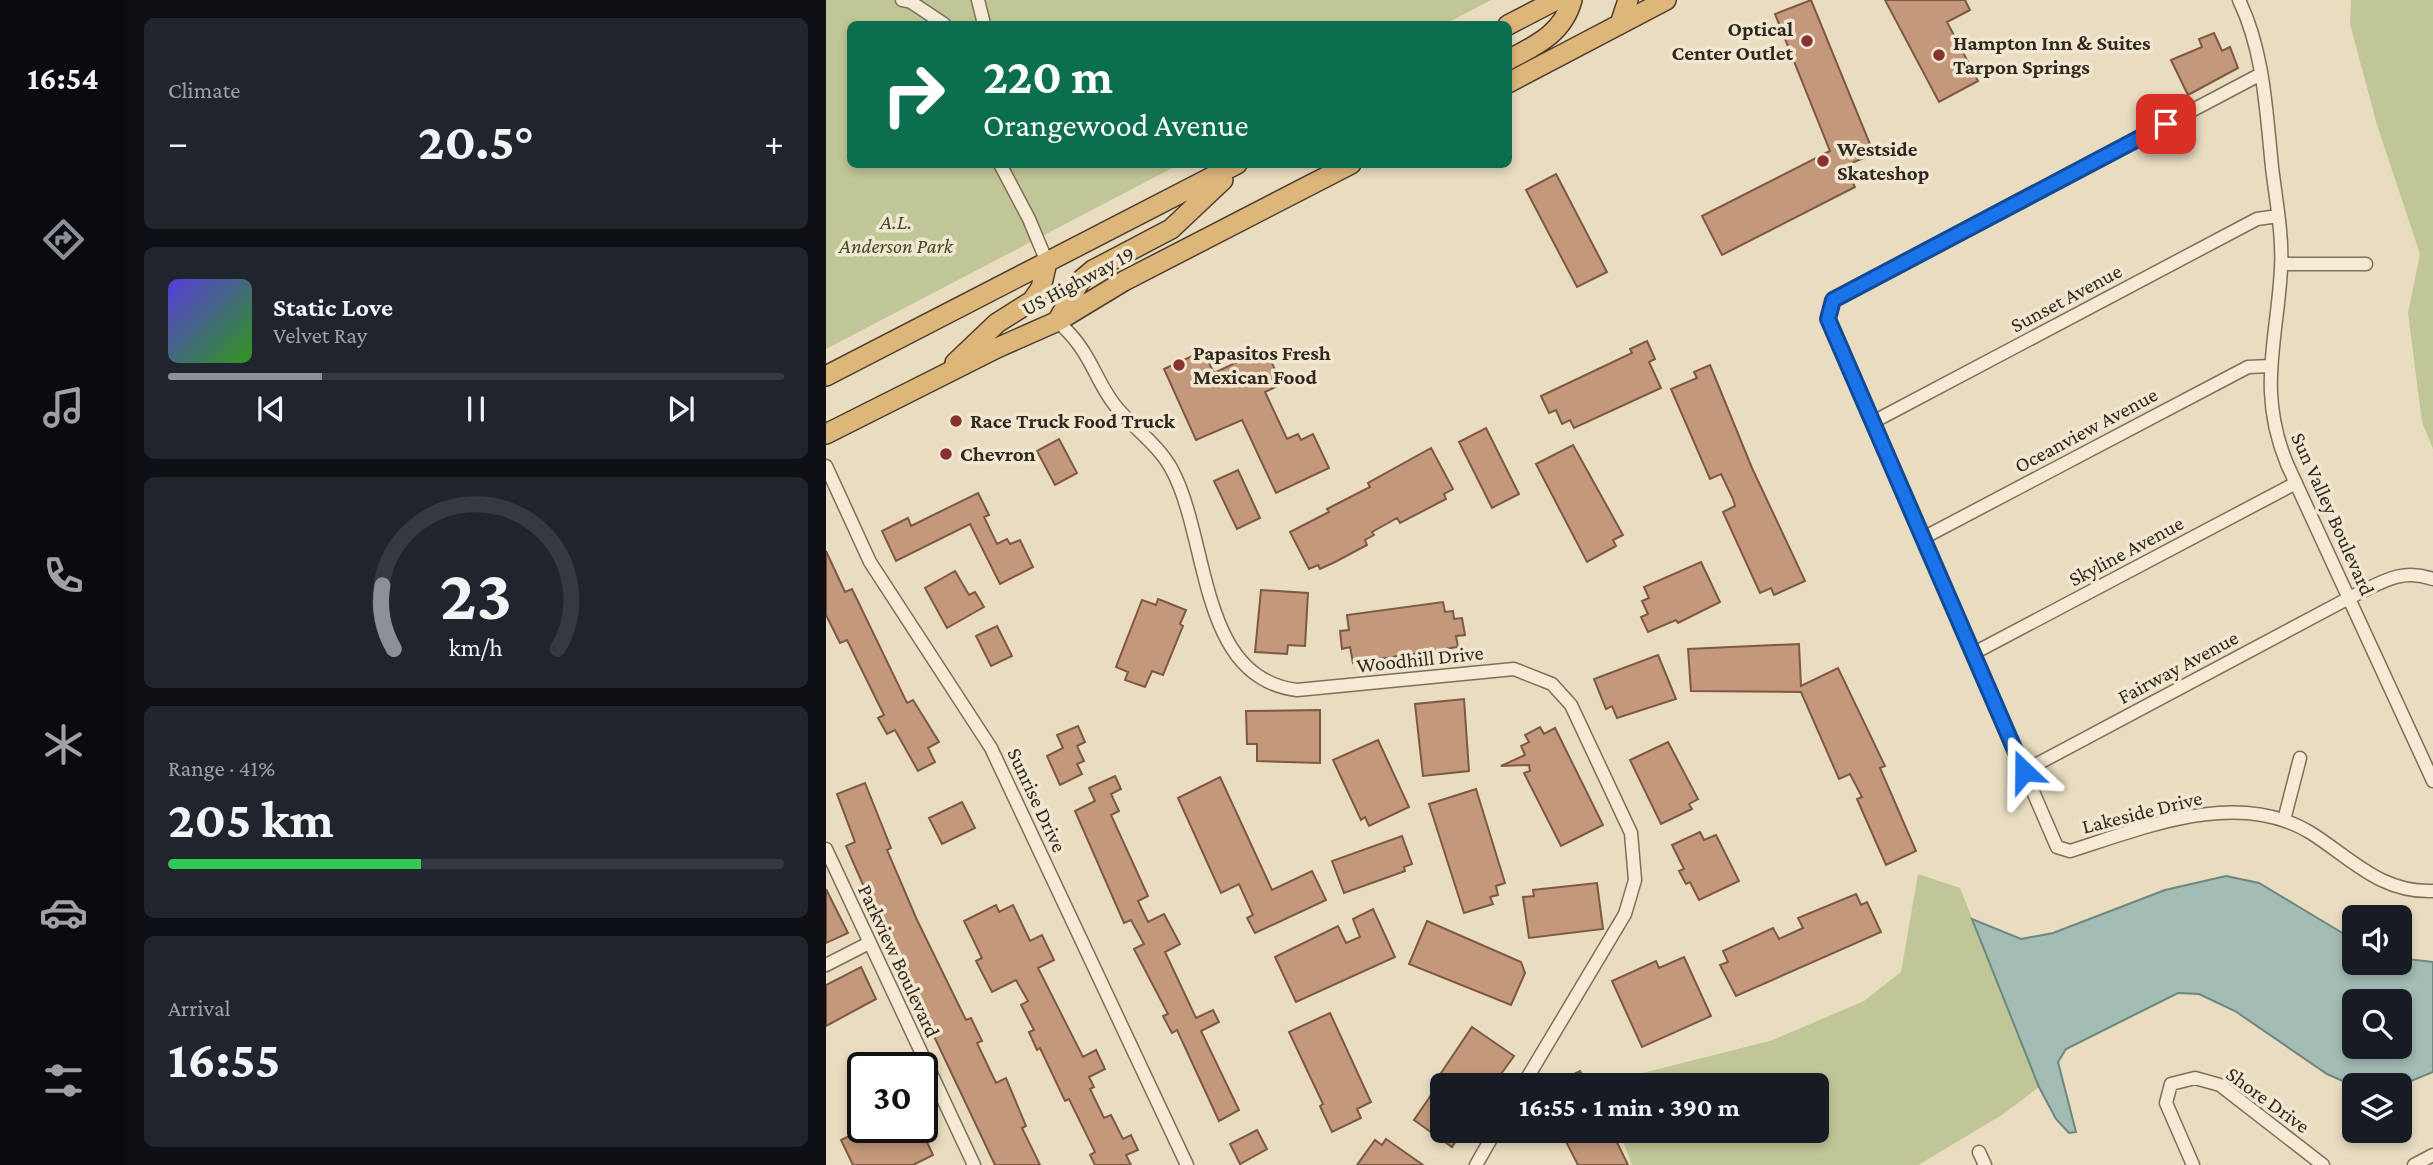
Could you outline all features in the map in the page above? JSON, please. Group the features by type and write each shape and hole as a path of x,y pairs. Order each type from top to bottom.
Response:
{"highway":[{"path":"1512,22 1556,0"},
{"path":"1512,58 1545,40 1557,30 1568,14 1572,0"},
{"path":"1620,24 1628,0"},
{"path":"1512,81 1666,0"},
{"name":"US Highway 19","path":"826,376 1230,168"},
{"path":"1058,321 1080,281 1093,270 1171,229 1234,168"},
{"name":"US Highway 19","path":"826,435 997,348 1058,321 1124,281 1343,168"},
{"path":"939,378 997,323 1032,301 1041,288 1046,262"}],"street":[{"path":"902,0 921,7 940,21"},
{"path":"978,0 983,21"},
{"name":"Sun Valley Boulevard","path":"2239,0 2254,34 2278,216 2281,264 2269,385 2274,424 2281,450 2433,781"},
{"path":"2024,771 1828,319 1833,300 2261,74"},
{"path":"1002,168 1029,219 1046,262"},
{"name":"Sunset Avenue","path":"1873,422 2257,219 2278,216"},
{"path":"2281,264 2366,264"},
{"name":"Woodhill Drive","path":"1058,321 1079,344 1117,408 1162,454 1170,467 1183,495 1220,629 1233,654 1249,671 1278,688 1297,690 1514,669 1552,684 1571,705 1626,818 1634,851 1634,890 1625,914 1530,1073"},
{"name":"Oceanview Avenue","path":"1923,538 2248,367 2270,366"},
{"name":"Sunrise Drive","path":"826,466 870,562 991,748 1186,1165"},
{"name":"Skyline Avenue","path":"1974,653 2296,483"},
{"name":"Fairway Avenue","path":"2024,771 2349,598 2401,575 2416,573 2433,579"},
{"path":"2284,820 2300,758"},
{"name":"Lakeside Drive","path":"2024,771 2054,843 2070,851 2133,831 2216,813 2284,820 2311,833 2383,883 2403,889 2433,891"},
{"name":"Parkview Boulevard","path":"826,849 974,1165"},
{"path":"826,965 869,943"},
{"name":"Shore Drive","path":"2193,1165 2166,1103 2171,1084 2185,1078 2203,1079 2220,1085 2323,1165"},
{"path":"1476,1165 1489,1143"},
{"path":"1979,1152 1985,1165"},
{"path":"2414,1165 2433,1155"}],"green space":[{"name":"A.L. Anderson Park","path":"826,0 1491,0 1451,21 847,21 847,168 1172,168 826,349"},
{"path":"2351,0 2433,0 2433,449 2422,422 2408,313 2420,254 2377,125 2350,24"},
{"path":"1918,874 1960,888 2039,1087 2002,1115 1918,1165 1632,1165 1624,1143 1829,1143 1829,1073 1643,1073 1773,1040 1864,1001 1901,972"}],"water":[{"path":"2226,876 2259,883 2342,933 2342,975 2412,975 2412,960 2433,962 2433,1072 2412,1081 2412,1073 2342,1073 2342,1081 2327,1074 2235,1011 2199,994 2178,993 2066,1049 2058,1062 2076,1132 2069,1133 2056,1119 2039,1087 1972,919 2021,939 2053,933 2165,890"}],"building":[{"path":"1811,0 1874,154 1844,166 1855,187 1722,255 1702,216 1830,151 1775,14"},
{"name":"Hampton Inn & Suites Tarpon Springs","path":"1885,0 1965,0 1970,10 1947,22 1978,81 1939,102"},
{"path":"2214,33 2222,51 2230,47 2238,68 2188,95 2171,60 2202,47 2199,39"},
{"path":"1556,174 1607,272 1577,287 1526,190"},
{"path":"1647,341 1655,359 1649,362 1661,388 1574,428 1570,420 1562,424 1556,410 1549,413 1541,396 1632,353 1630,349"},
{"path":"1265,349 1282,384 1265,392 1287,439 1298,434 1301,440 1313,434 1329,468 1276,493 1242,420 1196,440 1164,369 1203,351 1214,373"},
{"path":"1710,365 1752,468 1805,581 1774,595 1771,588 1760,593 1723,512 1735,506 1733,499 1721,474 1710,479 1671,389 1697,378 1694,372"},
{"path":"1486,428 1519,494 1492,508 1459,442"},
{"path":"1059,439 1077,473 1055,485 1037,451"},
{"path":"1573,445 1623,535 1613,540 1616,546 1587,562 1536,464"},
{"path":"1431,448 1453,489 1444,494 1446,499 1400,523 1397,518 1372,532 1374,535 1365,540 1367,545 1335,562 1320,569 1318,565 1309,569 1290,532 1329,512 1327,509 1370,487 1368,483"},
{"path":"1238,470 1260,518 1237,529 1214,481"},
{"path":"978,493 989,515 984,517 997,544 1007,539 1010,544 1020,540 1033,567 1000,584 970,524 896,561 882,531 908,518 911,526"},
{"path":"826,551 845,592 852,589 907,703 913,700 939,742 928,748 935,762 918,771 895,730 887,734 878,718 884,715 847,640 840,643 826,615"},
{"path":"1701,562 1720,602 1678,623 1676,620 1648,632 1641,617 1648,614 1642,601 1649,598 1644,587"},
{"path":"955,571 969,595 975,592 984,607 947,628 925,588"},
{"path":"1261,590 1308,593 1305,646 1288,645 1287,654 1255,652"},
{"path":"1158,599 1186,610 1180,624 1183,626 1163,675 1152,671 1145,687 1125,680 1128,672 1116,667 1142,600 1156,605"},
{"path":"1443,602 1445,612 1453,611 1454,619 1462,618 1465,635 1456,636 1458,647 1353,663 1350,647 1342,649 1340,631 1349,630 1347,615"},
{"path":"997,626 1012,656 991,666 976,636"},
{"path":"1799,644 1801,686 1838,668 1885,766 1880,768 1916,851 1886,865 1857,799 1862,797 1850,774 1839,779 1801,692 1691,691 1688,649"},
{"path":"1658,655 1676,699 1617,718 1612,706 1606,709 1594,679"},
{"path":"1464,699 1469,771 1423,776 1415,704"},
{"path":"1320,710 1320,763 1257,761 1257,744 1247,744 1246,711"},
{"path":"1078,726 1085,742 1077,746 1084,761 1077,764 1082,774 1060,785 1047,756 1063,748 1057,735"},
{"path":"1540,727 1544,734 1555,728 1603,825 1561,846 1524,773 1530,771 1529,765 1501,766 1525,755 1521,746 1529,742 1525,735"},
{"path":"1378,740 1409,807 1369,826 1365,817 1361,820 1333,760"},
{"path":"1668,742 1698,799 1689,804 1692,809 1661,824 1630,760"},
{"path":"1115,776 1121,789 1111,794 1119,811 1111,815 1148,896 1138,901 1148,922 1164,914 1180,944 1165,952 1196,1018 1213,1010 1219,1022 1201,1031 1239,1110 1219,1121 1177,1030 1172,1033 1163,1016 1168,1014 1134,949 1144,944 1131,920 1124,923 1075,811 1095,801 1089,788"},
{"path":"1220,777 1272,890 1312,871 1326,900 1255,933 1247,918 1253,915 1239,884 1221,893 1178,798"},
{"path":"865,783 891,848 887,850 917,920 966,1020 971,1018 982,1041 977,1043 996,1083 1006,1078 1026,1126 1022,1128 1040,1165 995,1165 905,975 908,973 889,933 886,935 875,912 846,846 855,842 837,794"},
{"path":"1476,789 1505,883 1496,886 1498,895 1490,897 1493,904 1464,913 1429,804"},
{"path":"962,802 975,828 942,844 929,818"},
{"path":"1700,832 1704,840 1716,835 1739,881 1699,900 1690,882 1686,884 1679,871 1684,869 1672,845"},
{"path":"1402,836 1412,864 1404,867 1405,871 1344,893 1332,861"},
{"path":"1597,883 1603,929 1529,938 1523,897 1534,896 1533,890"},
{"path":"826,889 848,933 826,943"},
{"path":"1856,894 1861,905 1867,902 1881,932 1736,996 1720,965 1728,962 1723,951 1773,928 1779,939 1803,928 1798,918"},
{"path":"996,905 999,912 1013,905 1030,941 1042,935 1054,960 1038,968 1083,1057 1096,1050 1105,1069 1089,1077 1094,1087 1090,1089 1104,1118 1111,1115 1123,1139 1131,1135 1138,1150 1126,1155 1131,1165 1095,1165 1090,1155 1095,1152 1069,1099 1065,1101 1040,1048 1037,1050 1029,1032 1034,1030 1021,1005 1028,1001 1016,980 992,992 976,961 982,958 964,921"},
{"path":"1373,909 1395,957 1296,1002 1275,957 1338,926 1346,943 1360,937 1353,919"},
{"path":"1427,921 1521,962 1525,973 1511,1005 1409,964"},
{"path":"1684,957 1711,1016 1642,1047 1612,981 1656,961 1659,968"},
{"path":"861,967 876,999 826,1026 826,985"},
{"path":"1330,1013 1371,1102 1357,1109 1361,1118 1332,1132 1320,1106 1323,1104 1289,1032"},
{"path":"1472,1027 1514,1056 1502,1073 1441,1073"},
{"path":"1430,1097 1430,1131 1414,1120"},
{"path":"1257,1130 1267,1149 1240,1164 1230,1144"},
{"path":"847,1137 847,1143 927,1143 933,1155 913,1165 853,1165 841,1140"},
{"path":"1386,1139 1423,1165 1357,1165 1375,1140 1382,1145"},
{"path":"1567,1143 1617,1143 1628,1165 1578,1165"}],"place":[{"name":"Optical Center Outlet","path":"1807,41"},
{"name":"Hampton Inn & Suites Tarpon Springs","path":"1939,55"},
{"name":"Westside Skateshop","path":"1823,161"},
{"name":"Papasitos Fresh Mexican Food","path":"1179,365"},
{"name":"Race Truck Food Truck","path":"956,421"},
{"name":"Chevron","path":"946,454"}],"route":[{"path":"2024,771 1828,319 1829,307 1833,300 2166,124"}]}
